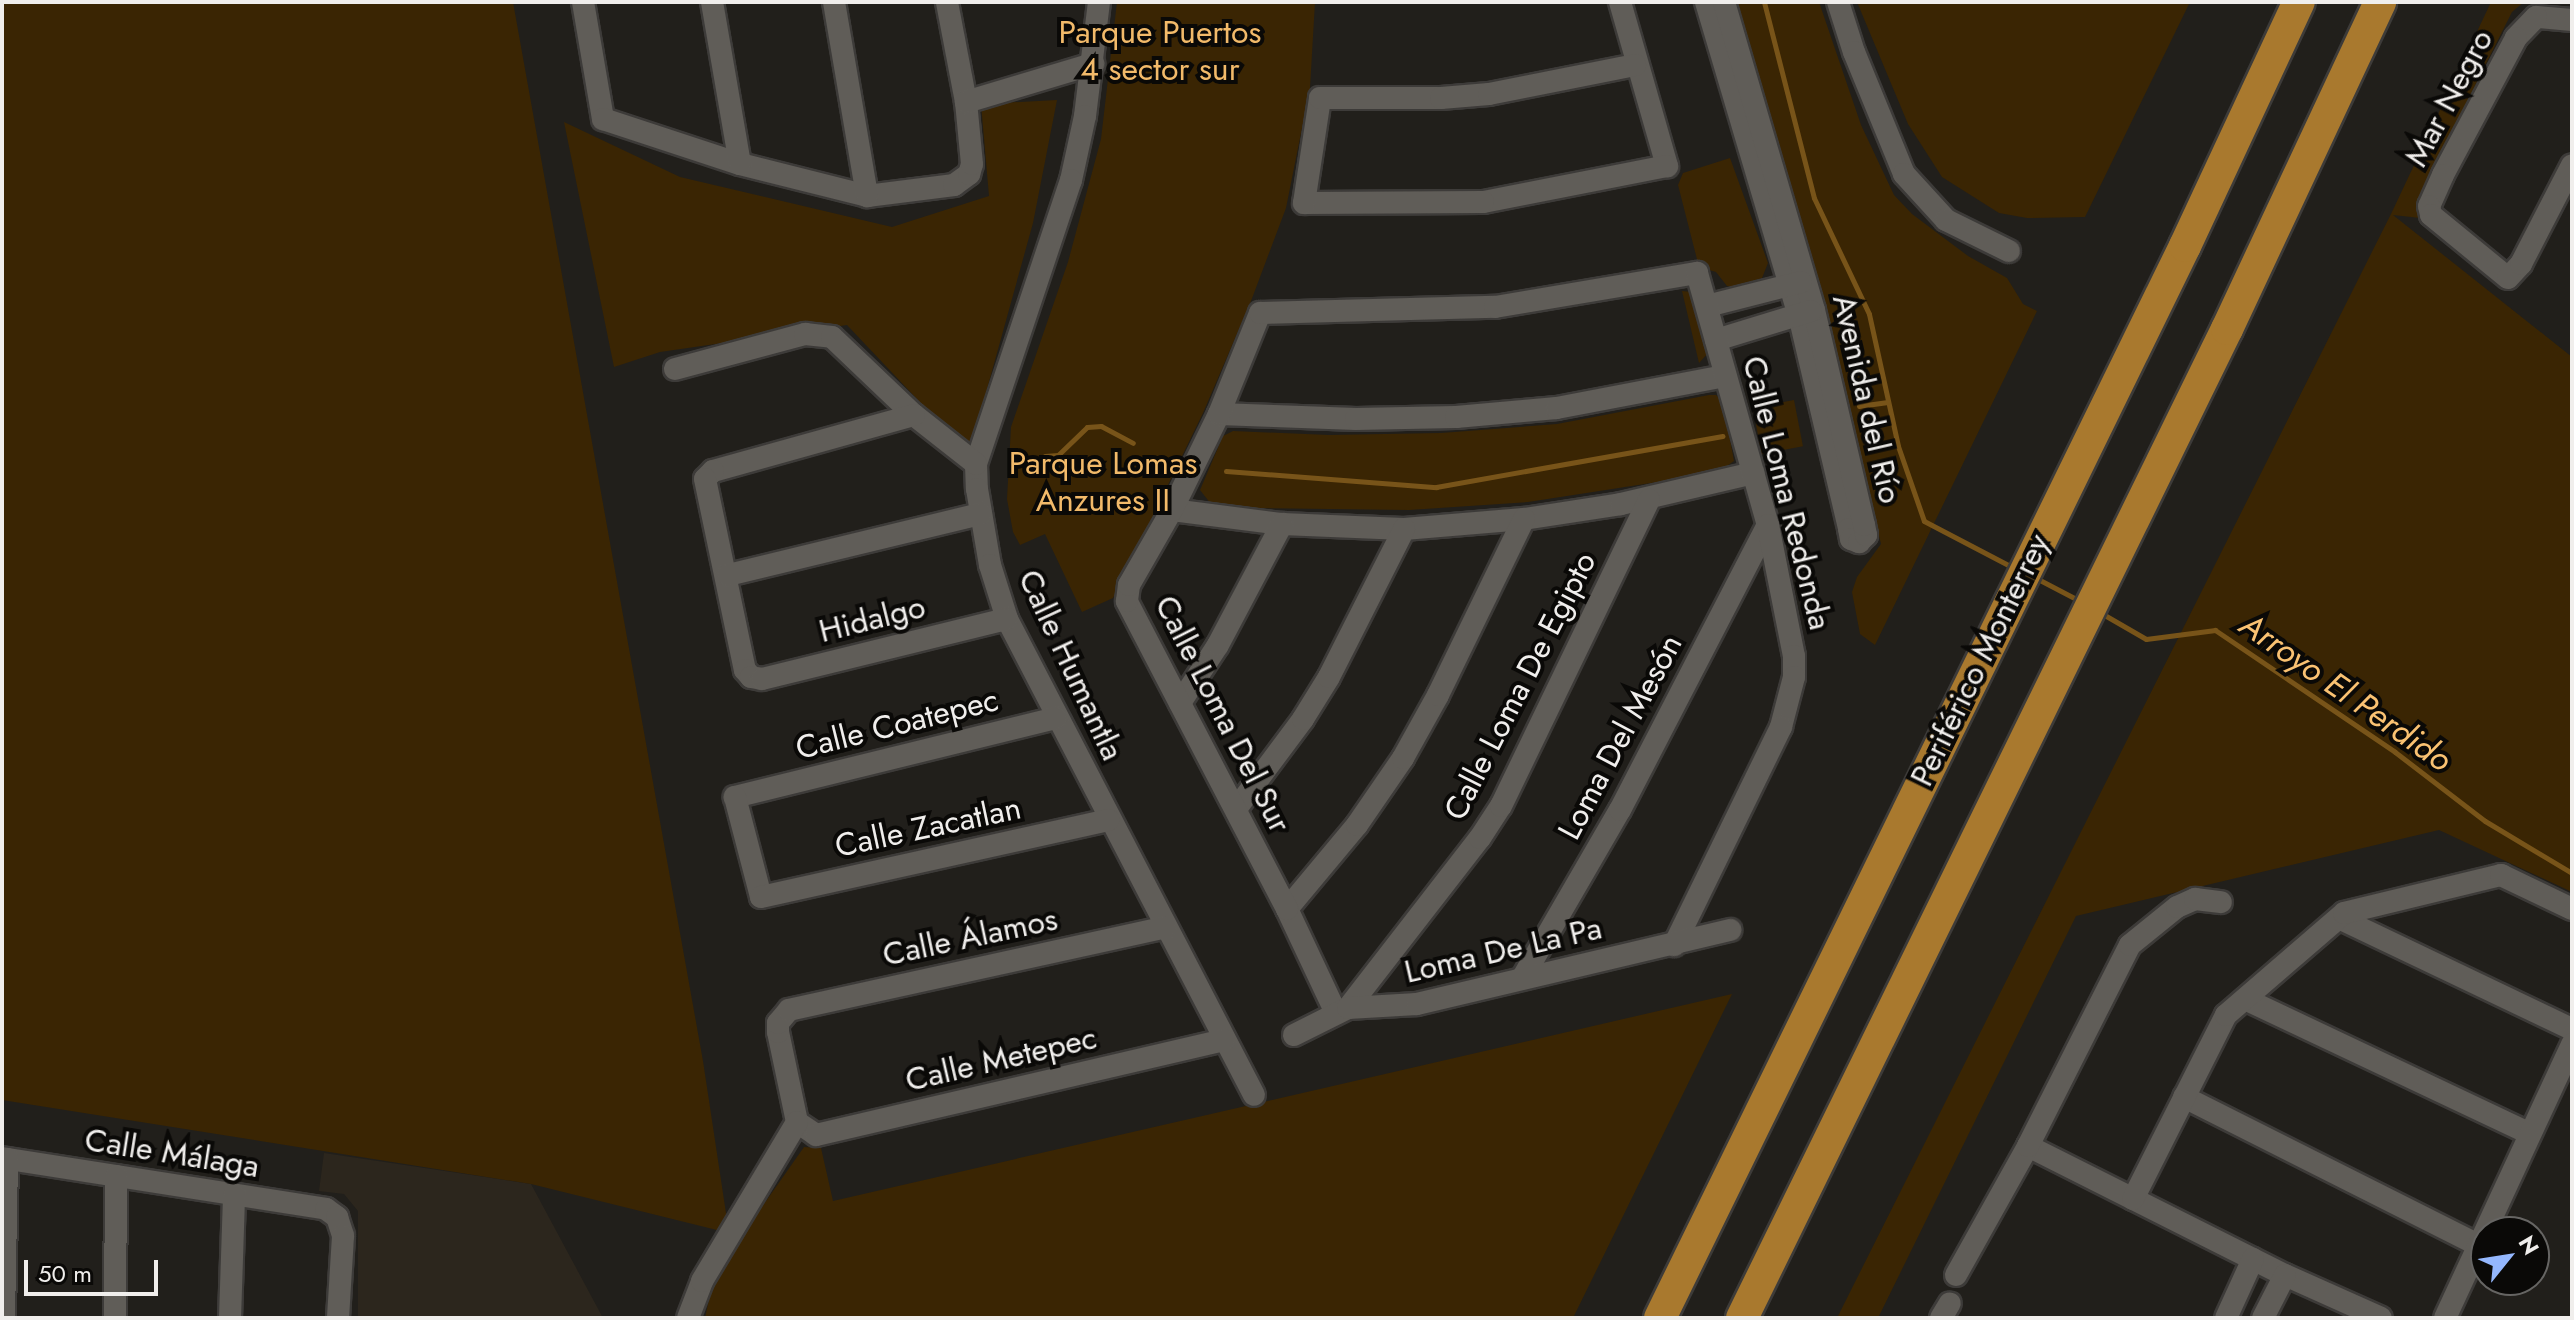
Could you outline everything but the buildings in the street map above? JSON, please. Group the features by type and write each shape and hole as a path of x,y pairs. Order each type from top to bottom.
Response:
{"highway":[{"name":"Periférico Monterrey","path":"1660,1318 2047,527 2299,2"},
{"path":"1742,1318 2227,329 2380,2"}],"street":[{"path":"583,2 603,119 740,164 867,196 954,185 969,174 972,164 966,102 947,2"},
{"path":"712,2 740,164"},
{"path":"834,2 867,196"},
{"name":"Calle Humantla","path":"1099,2 1093,64 1077,155 1054,241 1001,384 976,464 981,514 990,565 1007,619 1254,1095"},
{"path":"1620,2 1635,65 1667,166 1483,202 1304,203 1320,98 1441,98 1489,94 1635,65"},
{"name":"Avenida del Río","path":"1706,2 1798,283"},
{"name":"Avenida del Río","path":"1724,2 1864,525 1866,535 1859,542 1851,539 1806,312"},
{"path":"1838,2 1854,52 1904,174 1946,220 2009,251"},
{"name":"Mar Negro","path":"2572,20 2536,17 2516,38 2443,175 2429,206 2431,215 2508,278 2521,264 2572,165"},
{"path":"966,102 1093,64"},
{"name":"Calle Loma Redonda","path":"1260,313 1495,307 1697,273 1768,525 1794,656 1791,697 1781,727 1674,945"},
{"path":"1707,306 1798,283"},
{"path":"1716,340 1806,312"},
{"name":"Calle Loma Del Sur","path":"1260,313 1219,414 1172,510 1129,585 1127,601 1342,1010"},
{"path":"675,369 819,334 843,345 914,415 976,464"},
{"path":"1219,414 1356,419 1456,417 1557,408 1725,376"},
{"path":"914,415 709,474 705,485 728,575 981,514"},
{"path":"1172,510 1282,524 1404,529 1524,519 1649,500 1753,473"},
{"name":"Calle Loma De Egipto","path":"1342,1010 1480,838 1501,806 1649,500"},
{"path":"1287,909 1357,825 1403,758 1438,695 1524,519"},
{"path":"1180,703 1226,632 1282,524"},
{"name":"Loma Del Mesón","path":"1523,977 1620,810 1768,525"},
{"path":"1236,809 1316,698 1404,529"},
{"name":"Hidalgo","path":"728,575 745,670 751,677 762,679 1007,619"},
{"name":"Calle Coatepec","path":"761,897 735,797 1056,718"},
{"name":"Calle Zacatlan","path":"761,897 1109,820"},
{"path":"2133,1199 2226,1015 2344,913 2501,875 2572,909"},
{"path":"1956,1275 2028,1146 2130,945 2177,907 2195,899 2221,902"},
{"path":"2339,918 2572,1029"},
{"name":"Calle Álamos","path":"797,1122 778,1032 778,1023 789,1010 1165,927"},
{"name":"Loma De La Pa","path":"1294,1035 1342,1010 1417,1004 1730,930"},
{"path":"2245,999 2530,1134"},
{"name":"Calle Metepec","path":"797,1122 816,1135 1224,1040"},
{"path":"2492,1216 2572,1044"},
{"path":"2184,1097 2470,1241"},
{"path":"688,1318 702,1281 797,1122"},
{"path":"2028,1146 2285,1275 2381,1318"},
{"path":"4,1159 4,1318"},
{"name":"Calle Málaga","path":"4,1159 332,1212 343,1236 338,1318"},
{"path":"115,1318 116,1176"},
{"path":"230,1318 234,1195"},
{"path":"2226,1318 2253,1259"},
{"path":"2445,1318 2470,1263"},
{"path":"2263,1318 2285,1275"}],"shaded area":[{"path":"324,1153 531,1184 603,1318 358,1318 358,1211 344,1194 319,1191"}],"green space":[{"path":"2,2 513,2 703,1061 729,1233 531,1184 2,1100"},
{"name":"Parque Lomas Anzures II","path":"1117,2 1315,2 1310,88 1286,208 1251,301 1203,413 1113,598 1082,612 1045,534 1020,545 1013,532 1007,499 1011,427 1068,262 1101,139"},
{"path":"1735,2 1819,2 1861,125 1894,195 1912,214 1968,256 2007,278 2023,304 2037,311 1875,645 1860,634 1852,592 1857,577 1881,544 1817,281"},
{"path":"1857,2 2190,2 2085,217 2027,218 1999,213 1942,177 1908,124"},
{"path":"2491,2 2524,2 2512,12 2419,197 2420,218 2393,215 2572,357 2572,892 2439,830 2076,916 1878,1318 1837,1318 2391,214"},
{"path":"1057,100 1033,223 969,454 847,325 660,352 614,367 564,122 680,177 892,227 989,196 981,104"},
{"path":"1730,158 1768,263 1762,278 1733,287 1727,286 1716,272 1699,267 1678,185 1683,173"},
{"path":"1682,291 1692,292 1709,352 1699,363"},
{"path":"1716,395 1723,402 1734,461 1724,468 1664,481 1528,502 1409,510 1256,508 1211,504 1200,490 1223,436 1233,431 1329,435 1441,433 1557,424"},
{"path":"1794,400 1803,446 1762,454 1753,408"},
{"path":"1732,994 1573,1318 705,1318 710,1295 740,1238 804,1147 821,1148 833,1201"}],"waterway":[{"name":"Arroyo El Perdido","path":"1764,2 1814,198 1869,314 1898,446 1924,521 2014,568"},
{"path":"1859,406 1888,402"},
{"path":"1045,456 1058,455 1087,427 1101,426 1133,443"},
{"path":"1226,471 1436,487 1723,436"},
{"name":"Arroyo El Perdido","path":"2034,577 2082,602"},
{"name":"Arroyo El Perdido","path":"2101,613 2146,639 2215,630 2395,752 2485,821 2572,873"}],"park label":[{"name":"Parque Puertos 4 sector sur","path":"1160,52"}]}
